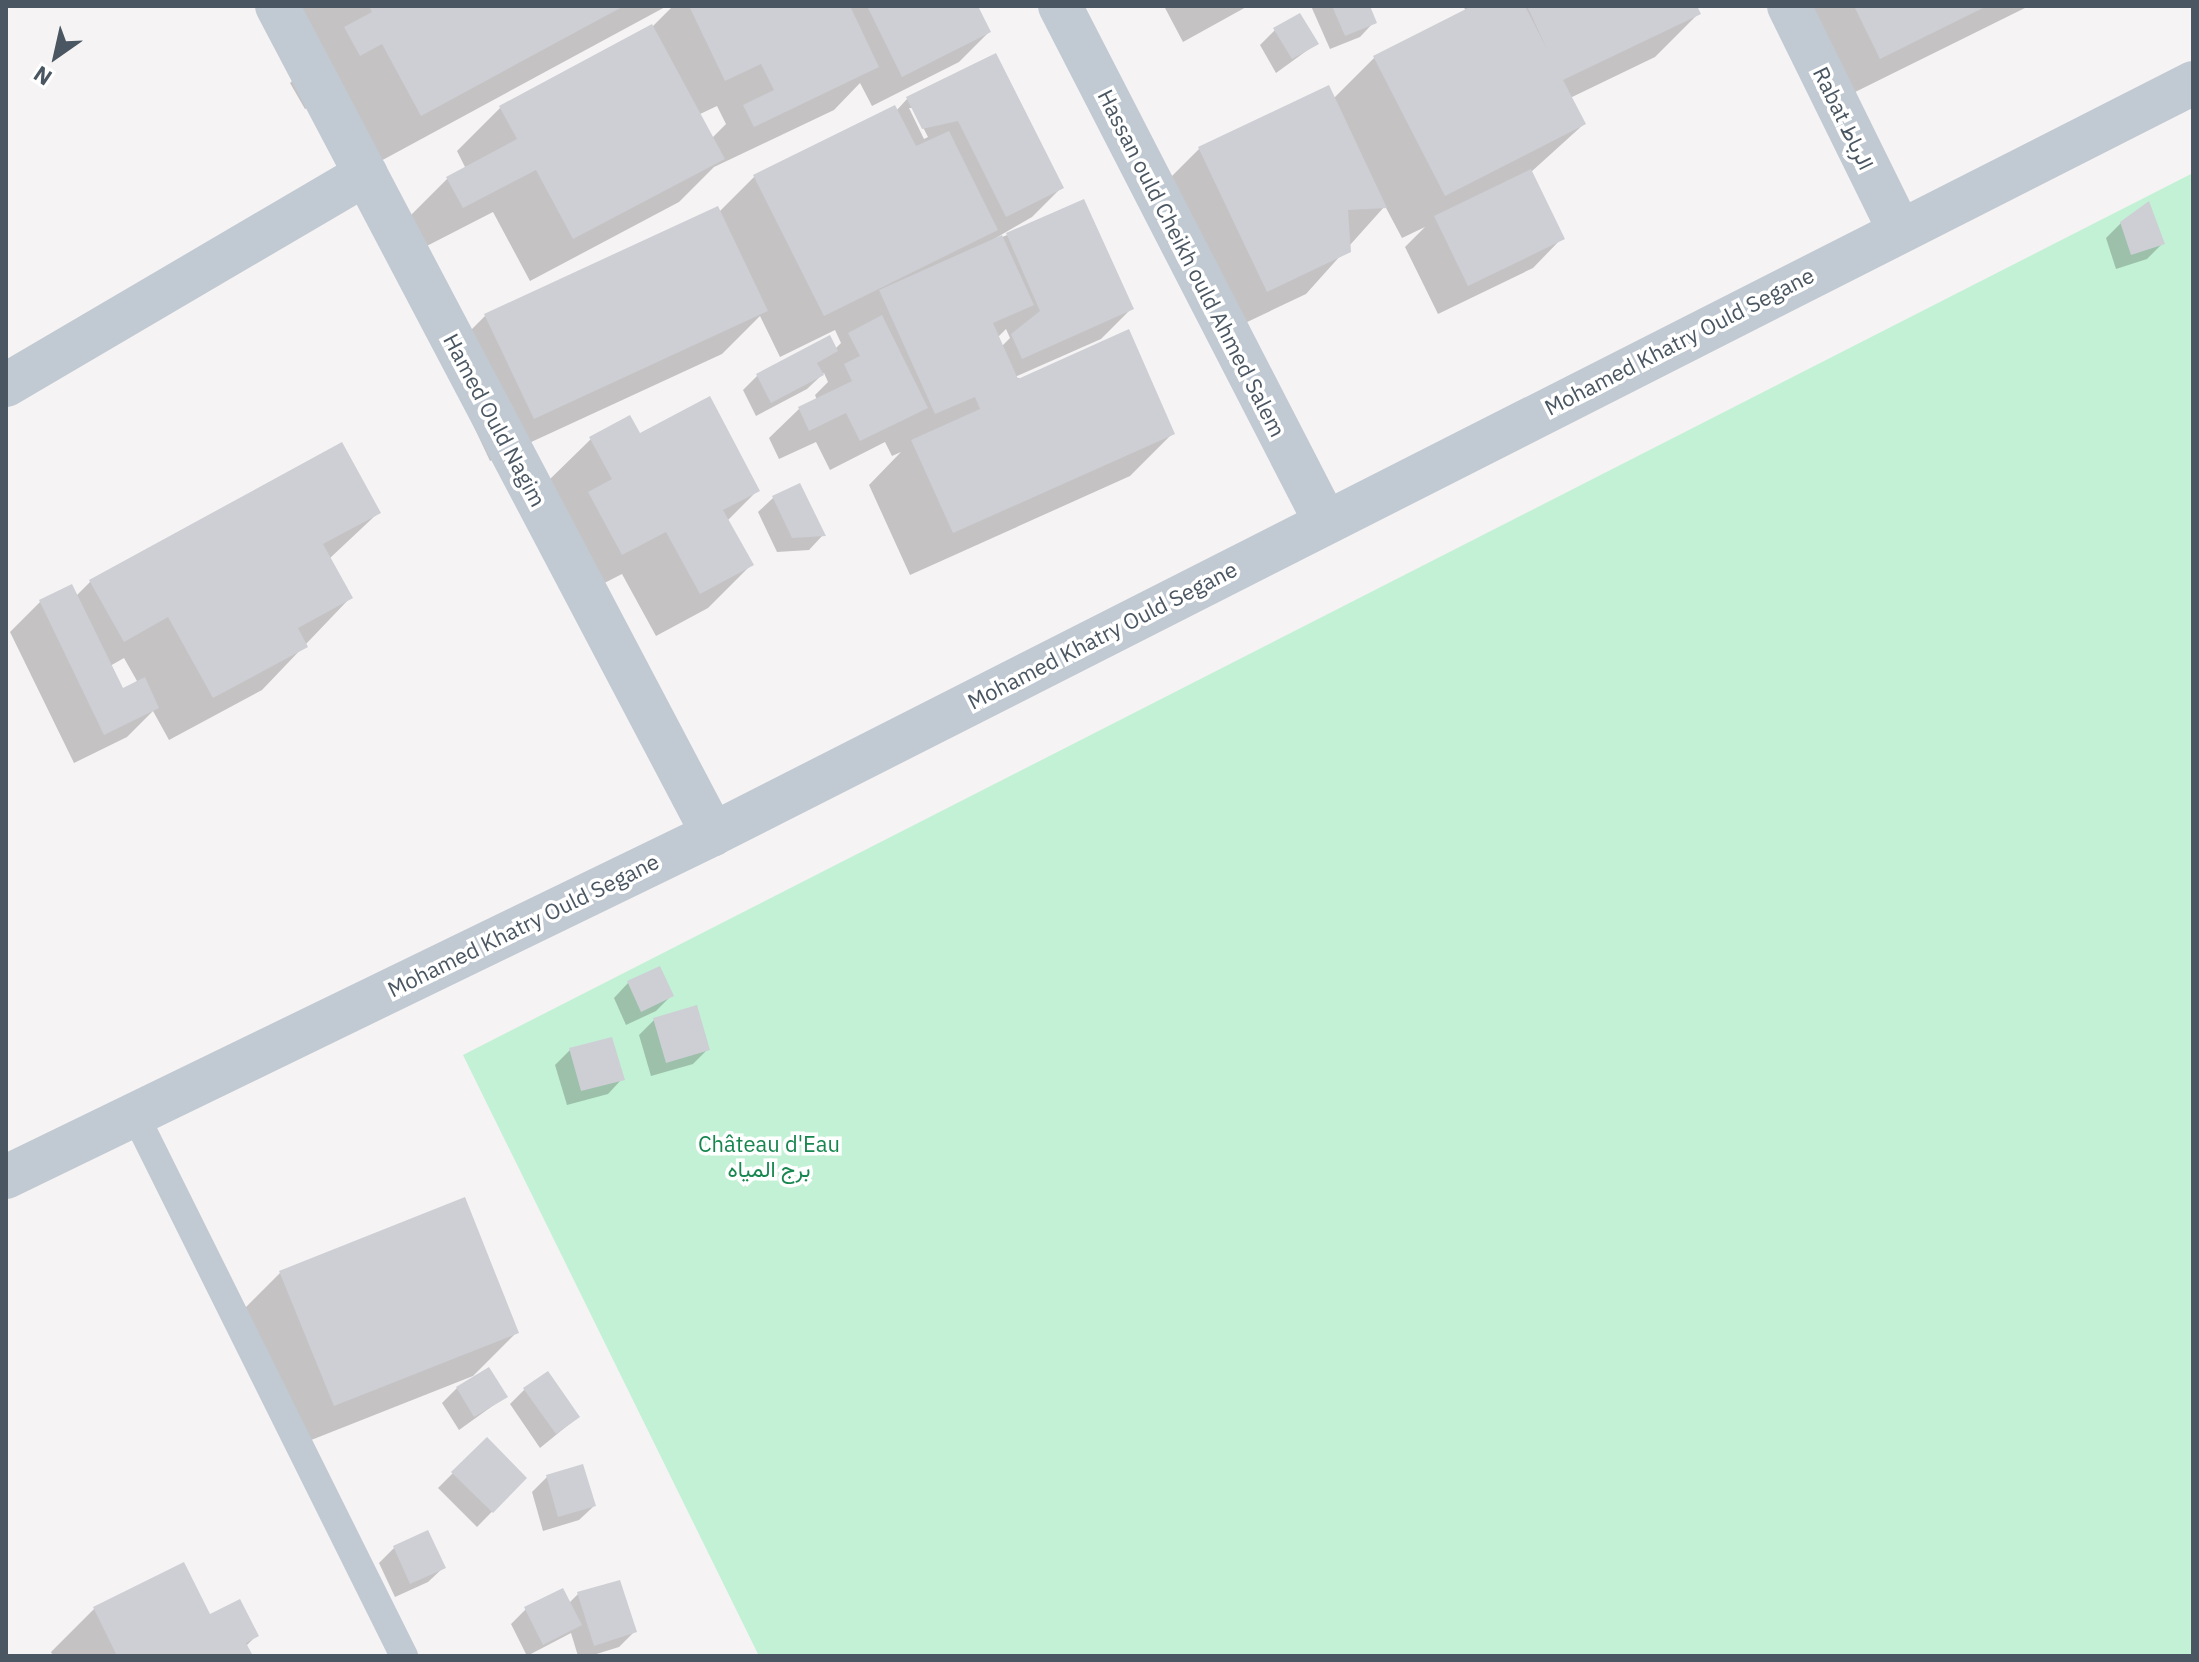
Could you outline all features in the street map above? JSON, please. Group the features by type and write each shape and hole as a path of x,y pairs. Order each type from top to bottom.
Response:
{"street":[{"name":"Hamed Ould Nagim","path":"277,6 713,834"},
{"name":"Hassan ould Cheikh ould Ahmed Salem","path":"1060,6 1325,521"},
{"name":"Rabat الرباط","path":"1789,6 1899,230"},
{"name":"Mohamed Khatry Ould Segane","path":"6,1177 133,1111 713,834 2193,83"},
{"path":"6,385 366,174"}],"lane":[{"path":"133,1111 404,1656"}],"green space":[{"name":"Château d'Eau برج المياه","path":"2193,173 2193,1656 759,1656 463,1055"}],"building":[{"path":"369,6 624,6 421,116 382,44 360,56 344,27 372,12"},
{"path":"689,6 850,6 879,67 754,127 743,105 774,90 761,64 725,81"},
{"path":"867,6 978,6 991,32 902,77"},
{"path":"1332,6 1370,6 1377,23 1345,36"},
{"path":"1472,6 1525,6 1547,49 1527,6 1697,6 1701,14 1563,80 1586,124 1445,196 1373,56"},
{"path":"1854,6 1987,6 1880,59"},
{"path":"1300,13 1319,44 1292,59 1273,28"},
{"path":"652,24 725,159 573,239 536,170 463,208 446,177 517,139 499,106"},
{"path":"996,53 1064,188 1006,217 958,121 922,129 906,97"},
{"path":"1329,85 1387,208 1348,210 1351,252 1267,292 1198,147"},
{"path":"895,105 916,146 949,131 998,230 824,316 753,175"},
{"path":"1531,169 1565,239 1468,286 1434,216"},
{"path":"1084,199 1134,309 1022,359 1011,334 1040,311 1006,233"},
{"path":"2149,201 2165,244 2131,255 2120,222"},
{"path":"718,206 768,311 534,419 484,314"},
{"path":"1002,235 1034,305 993,323 1018,379 1129,329 1175,434 953,533 911,440 980,409 975,397 935,414 879,290"},
{"path":"882,315 928,408 860,441 846,413 809,431 798,407 852,381 844,364 860,356 848,333"},
{"path":"830,335 838,351 817,363 824,375 771,403 756,374"},
{"path":"710,396 760,491 723,510 754,565 700,594 666,532 622,555 588,492 612,479 589,437 630,415 640,433"},
{"path":"342,442 381,513 323,544 353,598 298,628 308,647 213,698 168,617 124,642 89,580"},
{"path":"800,483 826,536 792,538 772,496"},
{"path":"72,584 123,688 145,677 159,708 104,735 39,600"},
{"path":"660,966 674,996 641,1012 627,981"},
{"path":"697,1005 710,1050 666,1063 653,1018"},
{"path":"612,1037 625,1080 581,1091 569,1048"},
{"path":"465,1197 519,1333 334,1406 279,1271"},
{"path":"489,1367 508,1397 474,1417 456,1387"},
{"path":"548,1371 580,1417 556,1434 523,1388"},
{"path":"487,1437 527,1478 493,1513 451,1472"},
{"path":"583,1464 596,1506 558,1517 546,1475"},
{"path":"428,1530 446,1568 410,1584 393,1546"},
{"path":"184,1562 210,1614 240,1599 259,1636 246,1643 253,1656 117,1656 93,1607"},
{"path":"620,1580 637,1632 594,1646 577,1592"},
{"path":"563,1588 582,1625 543,1645 524,1607"}]}
